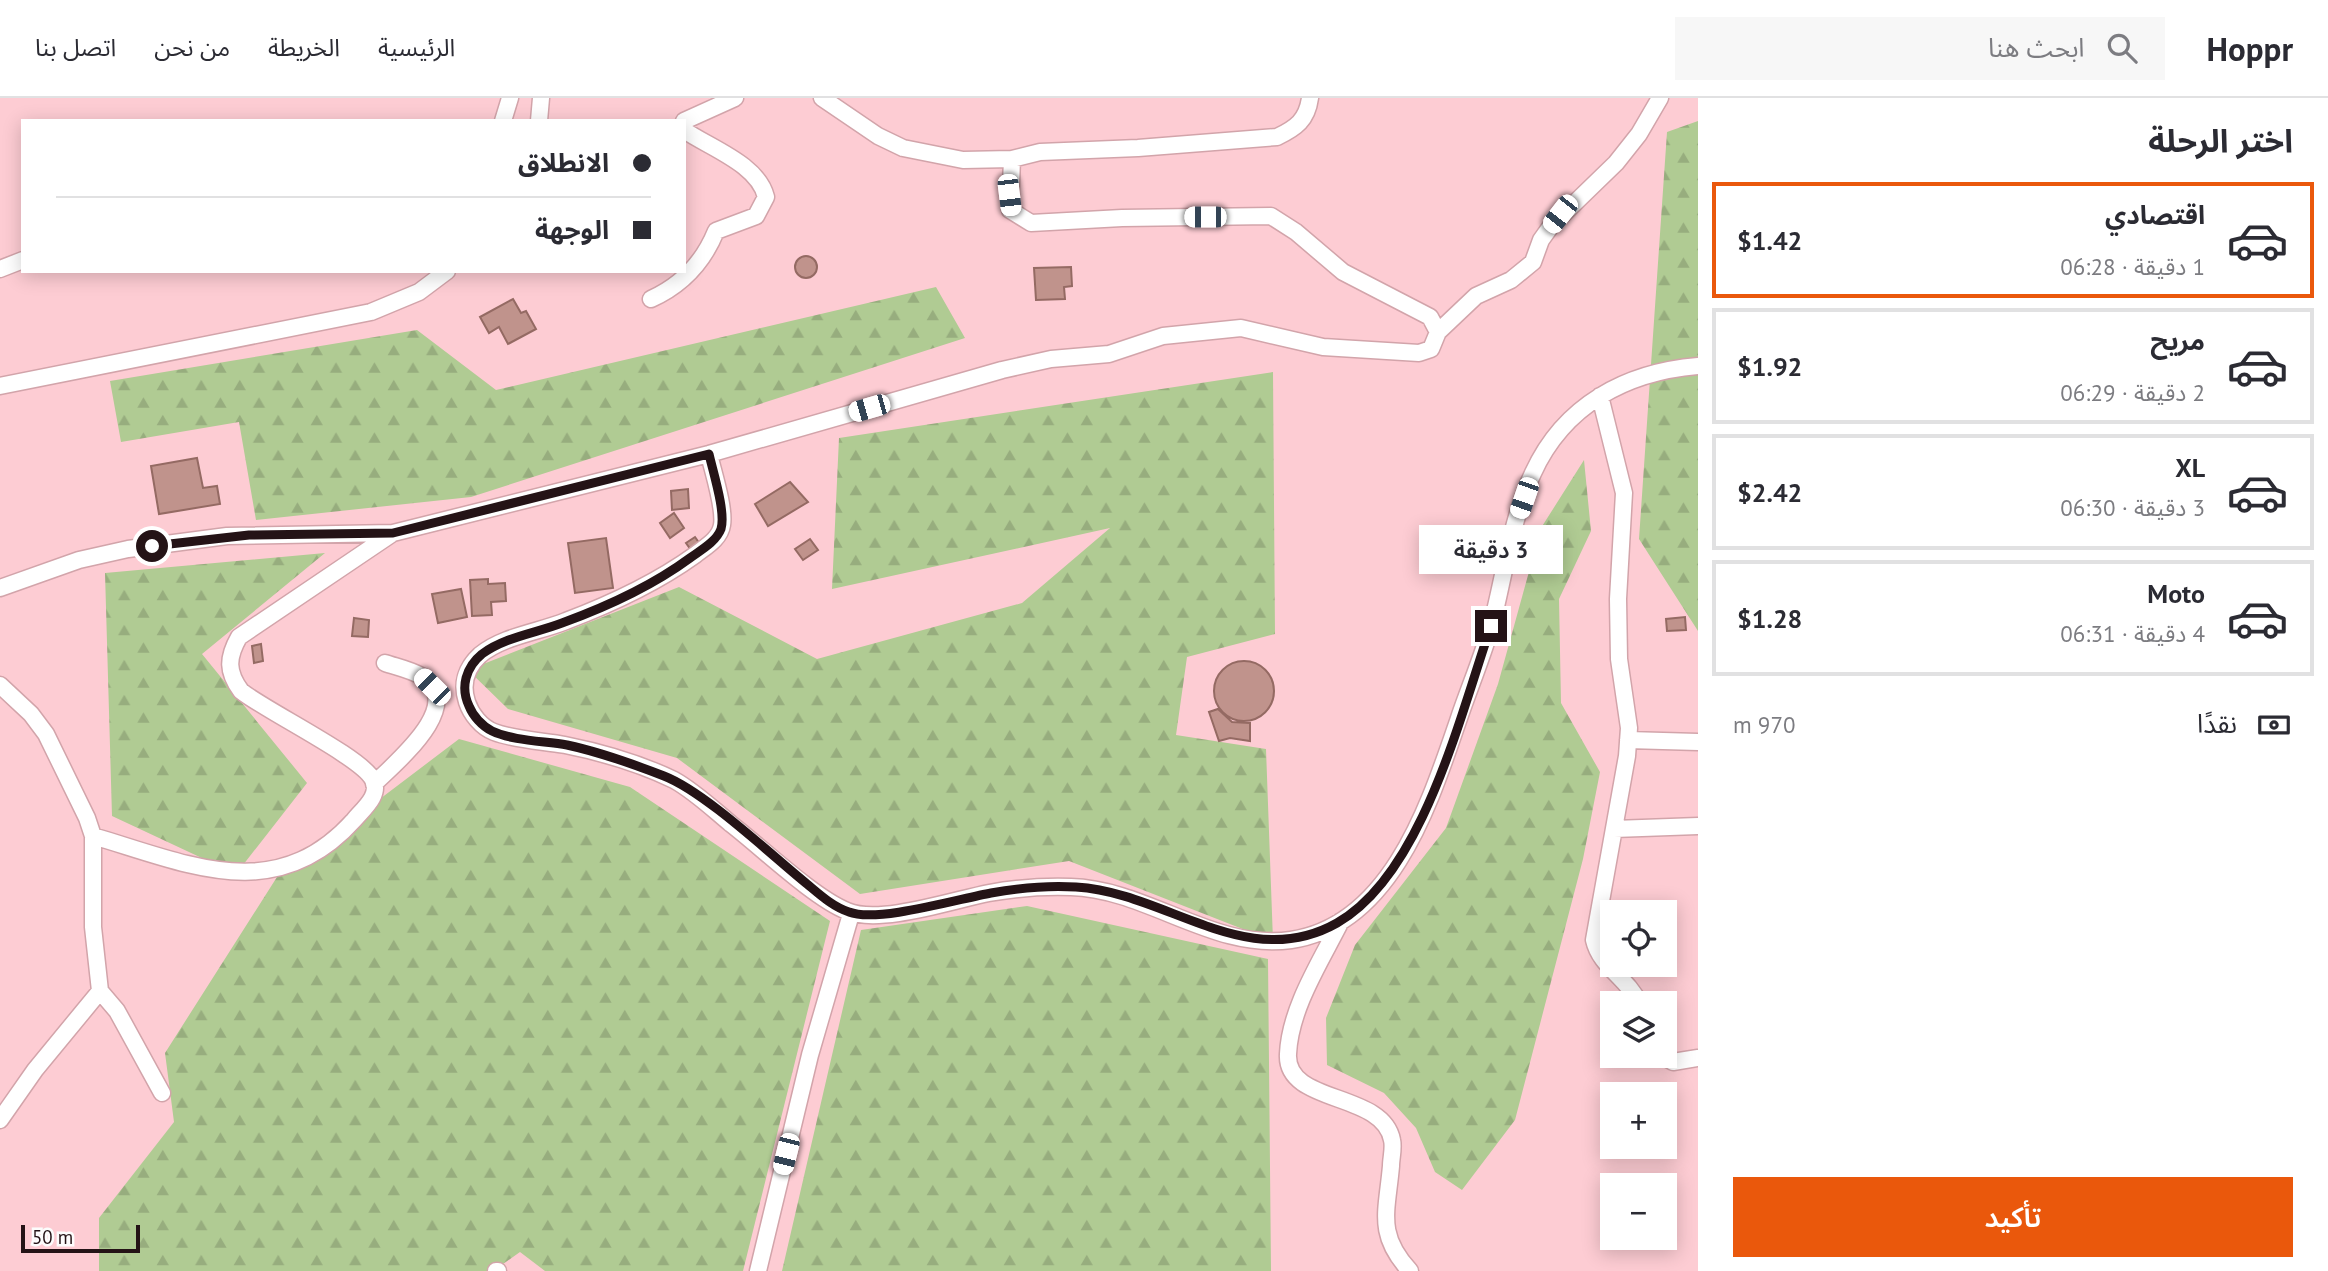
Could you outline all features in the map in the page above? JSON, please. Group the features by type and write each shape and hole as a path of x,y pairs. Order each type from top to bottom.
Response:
{"street":[{"path":"504,119 510,98"},
{"path":"539,119 541,98"},
{"path":"686,120 735,98"},
{"path":"822,98 878,136 903,148 963,160 1012,159 1040,152 1138,148 1277,137 1293,129 1304,119 1310,98"},
{"path":"0,588 79,561 128,549 227,536 393,533 709,454 1002,370 1051,359 1109,354 1163,336 1197,330 1241,328 1323,347 1419,353 1435,345 1438,331 1476,296 1511,280 1533,262 1541,240 1551,226 1616,163 1639,134 1660,98"},
{"path":"651,299 678,284 707,253 716,231 756,216 766,197 763,185 750,172 686,131"},
{"path":"1012,159 1010,210 1031,223 1122,218 1271,216 1296,232 1343,272 1430,317 1438,331"},
{"path":"0,269 21,261"},
{"path":"0,386 371,312 419,292 444,273"},
{"path":"709,454 721,513 722,525 718,536 679,566 629,594 561,624 495,646 479,656 468,670 464,685 468,705 477,720 492,732 572,746 675,781 823,896 851,914 879,915 1040,886 1082,887 1124,898 1229,935 1253,940 1293,940 1341,921 1386,878 1419,825 1491,626 1516,520 1532,475 1548,446 1600,396 1620,383 1647,374 1698,366"},
{"path":"1600,396 1624,493 1618,621 1628,740 1594,940 1600,956 1633,991"},
{"path":"374,784 366,770 356,762 241,691 232,678 229,665 231,650 239,637 393,533"},
{"path":"93,836 211,870 236,874 282,868 306,859 347,828 371,800 374,784 428,727 435,715 437,700 432,687 422,677 385,663"},
{"path":"0,685 31,714 46,734 88,818 93,836 93,927 100,991 117,1011 162,1093"},
{"path":"1628,740 1698,742"},
{"path":"1614,829 1698,827"},
{"path":"758,1271 810,1055 851,914"},
{"path":"1341,921 1312,978 1295,1024 1287,1056 1292,1073 1302,1083 1375,1114 1387,1125 1393,1141 1386,1237 1409,1271"},
{"path":"0,1119 35,1070 100,991"},
{"path":"1677,1061 1698,1058"}],"green space":[{"path":"1698,121 1698,631 1639,539 1667,132"},
{"path":"936,287 965,338 471,497 256,520 239,422 121,442 110,381 417,330 496,390"},
{"path":"1273,372 1275,634 1187,657 1176,735 1266,749 1273,941 1069,861 860,894 677,758 508,709 468,670 679,587 817,659 1022,603 1110,528 832,589 839,438"},
{"path":"1584,460 1591,531 1559,599 1561,703 1600,772 1583,859 1515,1120 1462,1190 1435,1172 1416,1128 1384,1093 1327,1065 1326,1018 1355,945 1446,828 1498,684 1541,528"},
{"path":"325,553 202,654 307,783 236,874 112,816 105,573"},
{"path":"459,739 630,787 830,921 743,1271 545,1271 520,1252 493,1271 99,1271 99,1218 174,1122 165,1053 277,877"},
{"path":"1027,906 1268,959 1271,1271 782,1271 861,930"}],"building":[{"path":"806,256 814,259 817,267 814,275 806,278 798,275 795,267 798,259"},
{"path":"1071,267 1072,286 1064,287 1065,299 1036,300 1034,268"},
{"path":"513,299 521,313 526,311 536,329 508,344 499,327 489,333 480,317"},
{"path":"197,458 203,488 217,486 220,504 159,514 151,466"},
{"path":"790,482 808,502 768,526 755,504"},
{"path":"688,489 689,508 672,510 671,491"},
{"path":"674,513 684,528 670,538 660,523"},
{"path":"695,537 702,547 693,553 686,543"},
{"path":"606,538 613,588 575,593 568,543"},
{"path":"810,539 818,550 803,560 795,549"},
{"path":"488,579 488,584 505,583 506,601 491,602 492,615 472,616 470,580"},
{"path":"461,589 467,617 438,623 432,594"},
{"path":"1685,617 1686,630 1667,631 1666,619"},
{"path":"354,618 369,620 368,637 352,636"},
{"path":"261,644 263,661 254,663 252,646"},
{"path":"1244,661 1256,663 1269,674 1274,691 1272,703 1261,716 1244,721 1232,719 1219,708 1214,691 1216,679 1227,666"},
{"path":"1218,709 1232,722 1250,723 1250,741 1230,738 1219,741 1209,712"}],"route":[{"path":"152,546 227,536 330,532 393,533 709,454 721,513 722,525 718,536 679,566 629,594 561,624 495,646 479,656 468,670 464,685 468,705 477,720 492,732 572,746 675,781 814,890 851,914 879,915 993,892 1040,886 1082,887 1124,898 1229,935 1253,940 1293,940 1316,933 1341,921 1365,901 1386,878 1404,853 1432,796 1491,626"}]}
